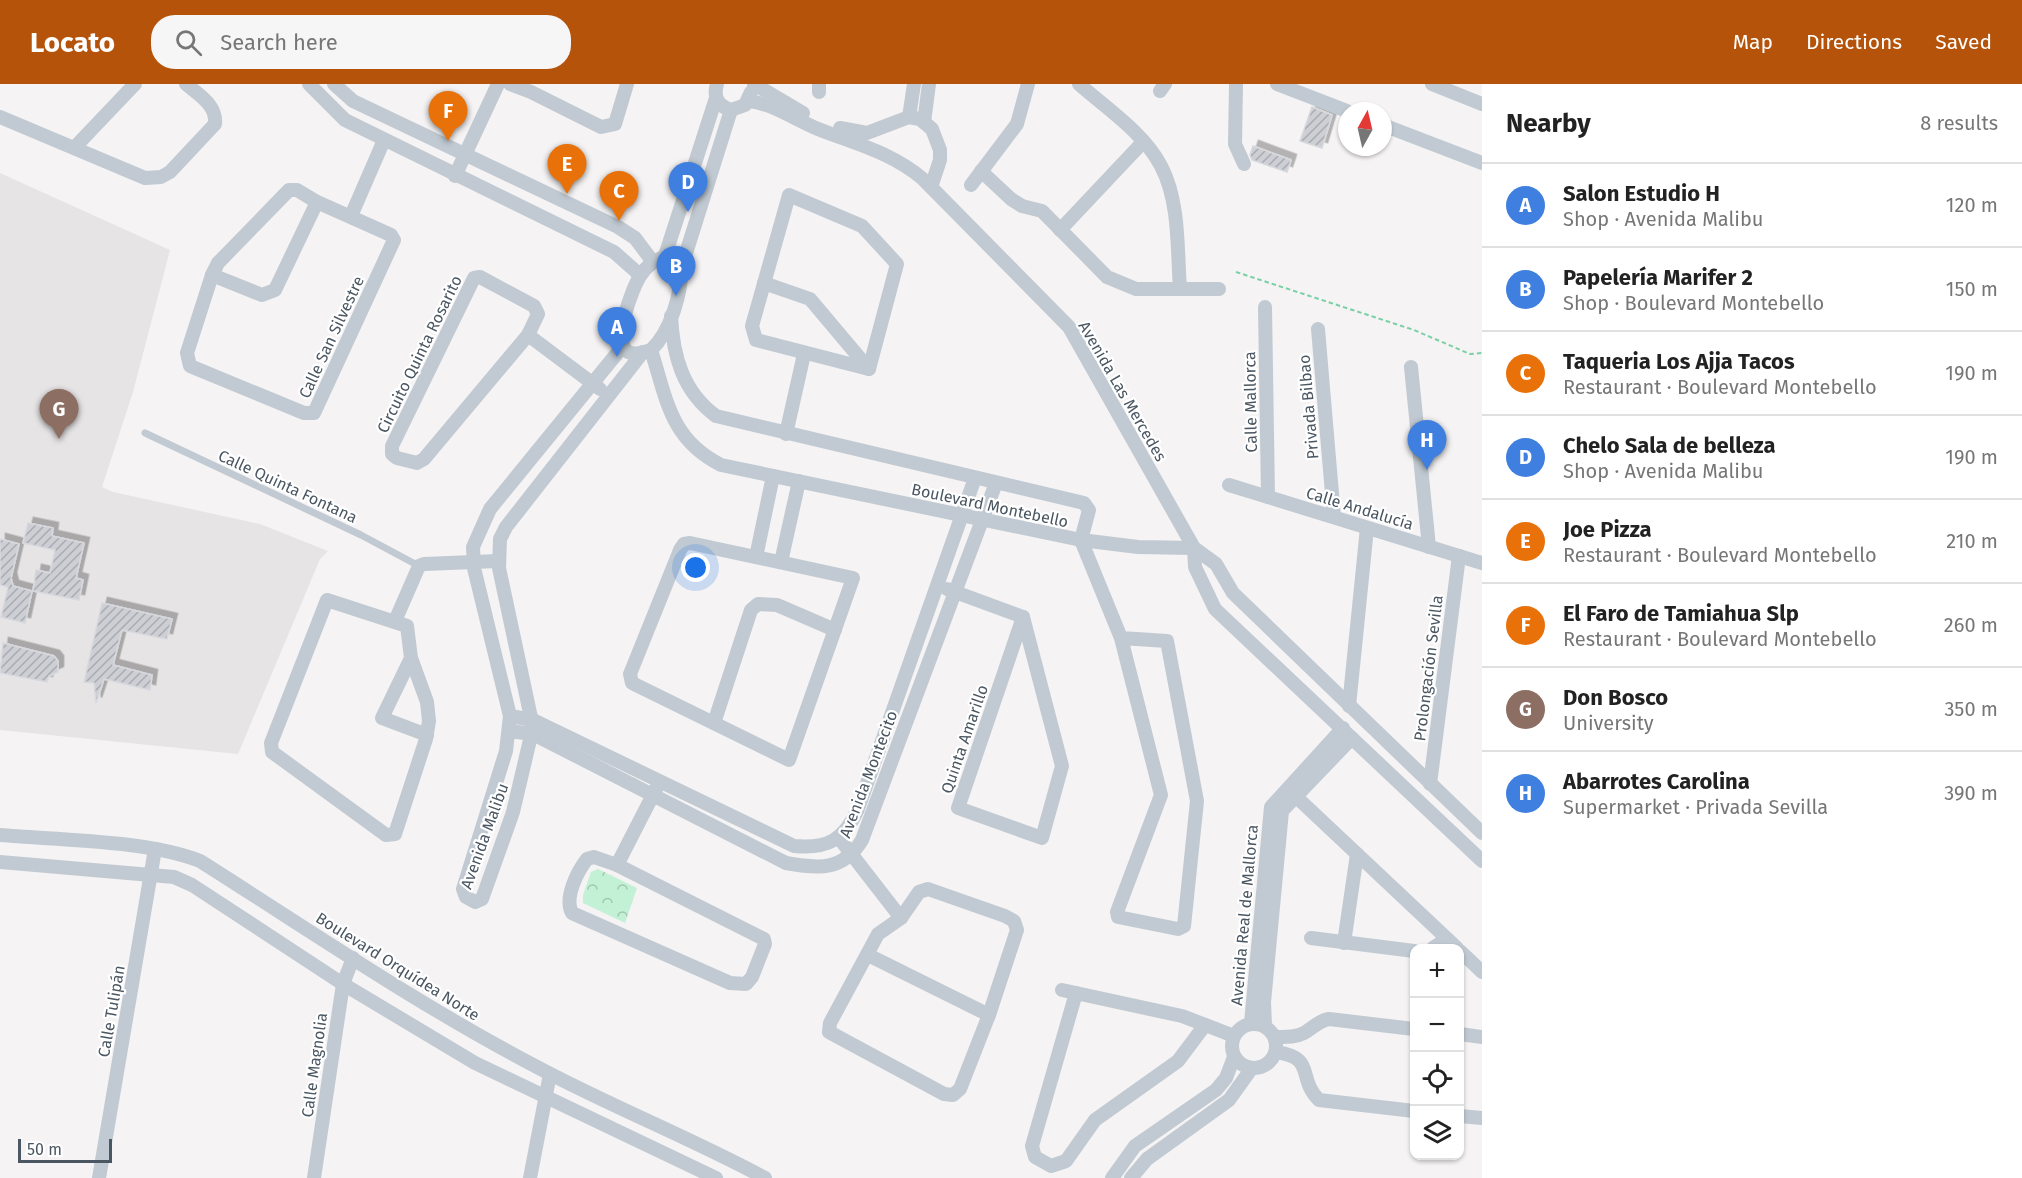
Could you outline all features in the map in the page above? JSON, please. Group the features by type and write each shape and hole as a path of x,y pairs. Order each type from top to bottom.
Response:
{"street":[{"path":"75,147 135,84"},
{"path":"0,117 145,178 156,178 166,175 214,124 215,114 210,106 186,84"},
{"path":"309,84 345,120 455,176 614,252 640,275"},
{"path":"334,84 353,101 618,227 636,238 659,259 676,257 682,266"},
{"path":"455,176 498,84"},
{"path":"510,84 532,88 601,127 615,124 627,84"},
{"path":"716,90 722,106 731,110 741,108 748,101 751,94 749,84"},
{"path":"754,84 810,117 856,132 874,131 909,117 924,122 938,139 940,150 940,160 931,187"},
{"path":"909,117 914,84"},
{"path":"924,122 929,84"},
{"path":"971,185 1017,124 1028,84"},
{"path":"1079,84 1143,142 1161,165 1172,194 1180,289"},
{"path":"1236,84 1234,144 1244,164"},
{"path":"1277,84 1338,108"},
{"path":"1432,84 1482,104"},
{"path":"647,351 628,351 623,346 626,312 640,275 659,259 716,90"},
{"name":"Avenida Las Mercedes","path":"748,101 770,106 817,128 875,148 904,163 931,187 1069,327 1194,548 1216,564 1233,593 1482,833"},
{"path":"671,316 678,300 682,266 731,110"},
{"path":"1392,128 1482,163"},
{"path":"874,131 875,148"},
{"path":"351,216 384,140"},
{"path":"1060,230 1143,142"},
{"path":"981,171 1011,199 1022,206 1042,211 1107,277 1136,289 1219,289"},
{"name":"Calle San Silvestre","path":"289,189 297,190 317,202 351,216 391,235 394,240 314,413 304,413 190,366 187,353 218,263 289,189"},
{"path":"789,195 862,226 897,264 869,369 756,340 752,326 789,195"},
{"path":"212,275 262,295 275,290 317,202"},
{"name":"Circuito Quinta Rosarito","path":"480,277 534,306 538,314 528,335 424,459 417,463 397,458 392,454 392,446 474,278 480,277"},
{"path":"764,282 810,299 869,369"},
{"name":"Calle Mallorca","path":"1265,307 1268,497"},
{"name":"Avenida Malibu","path":"623,346 490,508 473,548 474,562 510,716 507,751 463,889 466,897 475,902 483,899 513,812 533,727 498,561 500,539 506,527 609,395 647,351 656,345 671,316"},
{"name":"Boulevard Montebello","path":"647,351 671,417 689,444 704,457 721,465 1081,540 1089,510 1084,503 727,420 702,405 680,370 672,342 671,316"},
{"name":"Privada Bilbao","path":"1318,329 1334,518"},
{"path":"528,335 609,395"},
{"path":"786,434 804,354"},
{"path":"1411,367 1429,547"},
{"path":"756,557 773,476"},
{"name":"Avenida Montecito","path":"510,716 660,782 794,846 810,848 839,838 851,824 858,809 975,478"},
{"path":"782,562 799,481"},
{"name":"Avenida Montecito","path":"509,731 533,727 653,795 786,863 824,867 840,863 862,840 996,483"},
{"name":"Calle Andalucía","path":"1229,485 1482,563"},
{"path":"1349,706 1367,528"},
{"path":"1121,638 1167,641 1197,801 1184,926 1179,929 1118,917 1117,912 1161,795 1121,638 1081,540 1138,547 1194,548"},
{"path":"690,543 782,562 853,578 789,760 637,687 632,683 630,674 684,544 690,543"},
{"name":"Avenida Las Mercedes","path":"1194,548 1195,567 1215,609 1482,861"},
{"name":"Prolongación Sevilla","path":"1430,784 1459,556"},
{"path":"395,621 419,566 498,561"},
{"path":"937,585 1023,616"},
{"path":"327,600 407,626 411,658 428,702 427,735 394,834 386,834 272,752 271,743 327,600"},
{"path":"714,723 751,610 758,604 777,605 835,630"},
{"name":"Quinta Amarillo","path":"1023,616 1062,766 1042,838 958,808 1023,616"},
{"path":"411,658 382,718 427,735"},
{"name":"Avenida Real de Mallorca","path":"1258,1025 1271,807 1292,793 1361,718"},
{"path":"617,866 660,782"},
{"path":"1292,793 1452,944"},
{"name":"Boulevard Orquídea Norte","path":"0,835 155,849 181,854 200,861 456,1022 550,1074 765,1178"},
{"path":"839,838 901,918"},
{"name":"Calle Tulipán","path":"99,1178 155,849"},
{"path":"1344,943 1357,854"},
{"path":"594,857 617,866 764,939 765,944 752,977 746,984 730,984 572,913 569,906 570,896 587,859 594,857"},
{"path":"0,862 174,877 192,885 343,984 475,1063 716,1178"},
{"path":"928,889 1014,921 1017,930 989,1015 960,1089 953,1095 944,1094 829,1032 830,1023 878,934 901,918 919,892 928,889"},
{"path":"1311,938 1410,951"},
{"path":"868,955 989,1015"},
{"path":"1464,955 1482,972"},
{"name":"Calle Magnolia","path":"314,1178 343,984 352,958"},
{"path":"1062,990 1182,1016 1233,1036"},
{"path":"1076,993 1032,1146 1035,1157 1051,1166 1066,1161 1095,1120 1178,1061 1205,1025"},
{"path":"1112,1178 1135,1146 1216,1090 1226,1078 1234,1057 1231,1043 1238,1030 1258,1025 1275,1037 1293,1037 1320,1021 1329,1019 1410,1029"},
{"path":"1464,1035 1482,1037"},
{"path":"1234,1057 1245,1067 1252,1068 1267,1064 1276,1052 1275,1037"},
{"path":"1276,1052 1293,1054 1302,1062 1309,1090 1319,1100 1410,1111"},
{"path":"1131,1178 1147,1159 1229,1100 1252,1068"},
{"path":"530,1178 550,1074"},
{"path":"1464,1116 1482,1118"},
{"path":"1135,1146 1147,1159"}],"lane":[{"name":"Calle Quinta Fontana","path":"145,433 361,535 419,566"}],"path":[{"path":"1236,272 1414,330 1470,354 1482,353"}],"shaded area":[{"path":"0,173 170,250 133,392 102,487 113,492 260,524 328,551 320,559 238,754 0,730"}],"green space":[{"path":"598,869 637,888 625,923 583,903 583,895 591,872"}],"building":[{"path":"1312,107 1332,115 1322,148 1300,141"},
{"path":"1253,146 1291,160 1287,172 1252,160 1250,155"},
{"path":"28,523 53,528 52,536 84,543 76,578 83,580 79,600 33,591 36,570 50,573 55,550 23,543"},
{"path":"0,539 19,544 11,578 13,586 32,591 25,623 1,617 8,587 0,585"},
{"path":"102,603 172,619 167,639 122,630 113,665 152,675 150,690 104,679 96,703 94,683 84,682"},
{"path":"3,643 54,656 58,661 58,672 49,676 47,682 0,673"}],"place":[{"name":"El Faro de Tamiahua Slp","path":"448,141"},
{"name":"Joe Pizza","path":"567,194"},
{"name":"Chelo Sala de belleza","path":"688,212"},
{"name":"Taqueria Los Ajja Tacos","path":"619,221"},
{"name":"Papelería Marifer 2","path":"676,296"},
{"name":"Salon Estudio H","path":"617,357"},
{"name":"Don Bosco","path":"59,439"},
{"name":"Abarrotes Carolina","path":"1427,470"}]}
